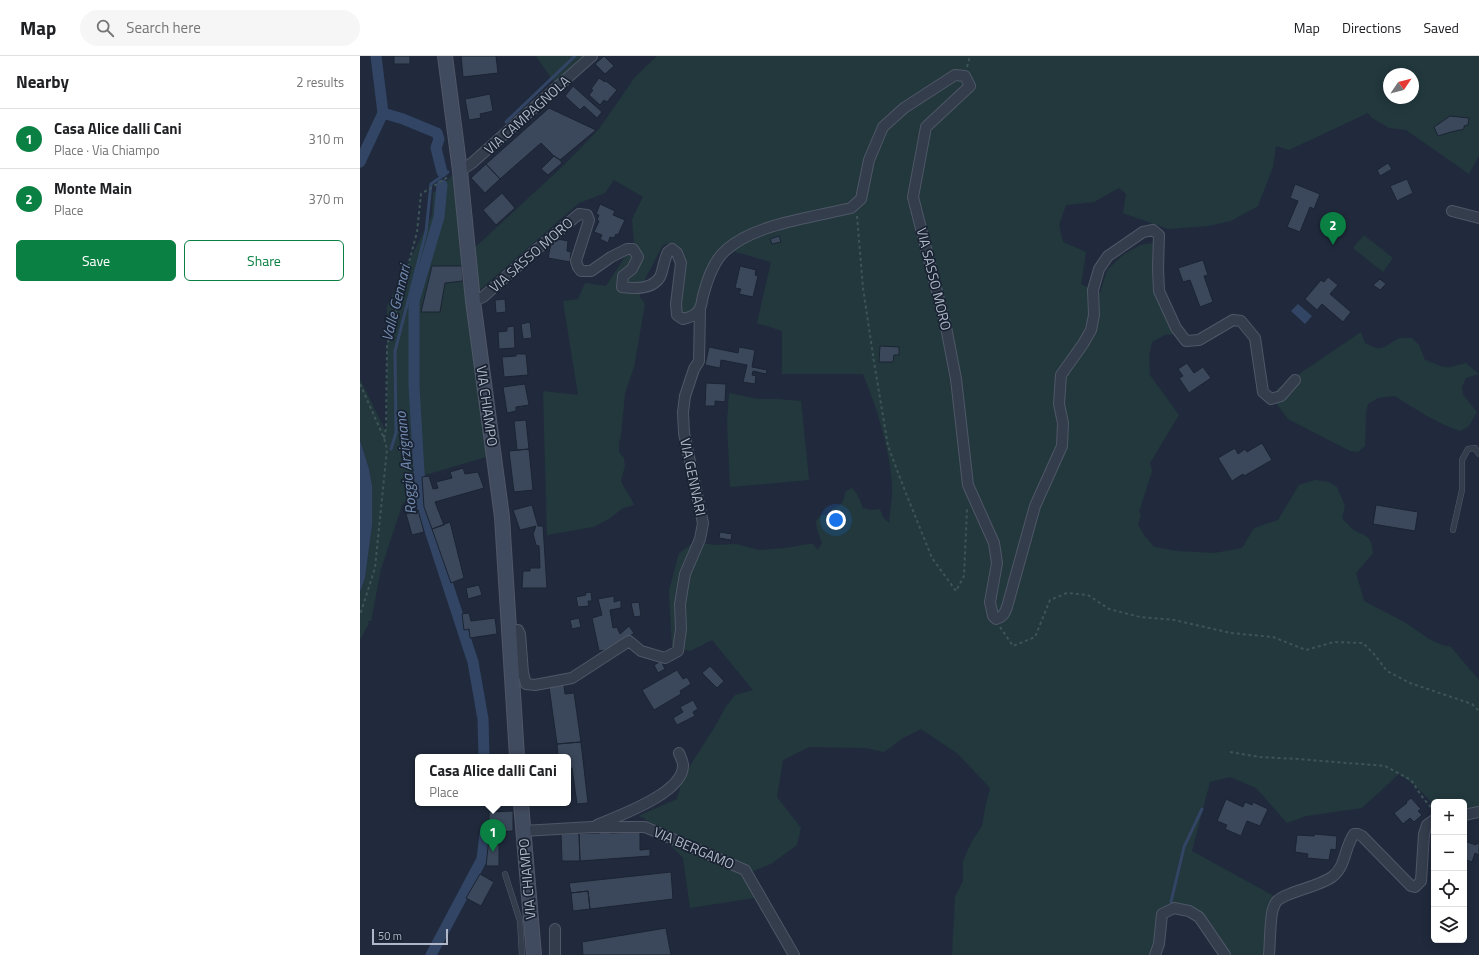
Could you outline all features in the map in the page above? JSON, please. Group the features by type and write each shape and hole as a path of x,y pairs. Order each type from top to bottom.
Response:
{"main road":[{"name":"VIA CHIAMPO","path":"445,56 460,171 472,301 502,517 517,754"},
{"name":"VIA CHIAMPO","path":"521,806 534,955"}],"street":[{"name":"VIA CAMPAGNOLA","path":"460,171 472,163 592,56"},
{"name":"VIA SASSO MORO","path":"851,208 861,198 869,160 883,127 904,108 955,75 965,76 970,86 926,127 913,197 946,328 956,379 968,485 994,543 997,563 990,602 993,616 996,618"},
{"path":"700,309 702,297 713,268 724,251 736,241 769,227 851,208"},
{"path":"1452,211 1479,218"},
{"name":"VIA SASSO MORO","path":"472,301 483,297 536,249 579,214 588,215 588,220 576,261 581,271 591,271 627,248 633,249 638,257 632,269 623,276 622,287 633,289 649,287 660,277 666,256 672,249 677,253 681,263 676,304 677,315 683,319 690,318 700,309"},
{"path":"996,618 1001,618 1007,607 1035,506 1062,446 1063,424 1059,404 1061,375 1091,330 1094,315 1093,290 1099,269 1108,256 1143,232 1153,230 1159,235 1159,291 1176,328 1186,341 1199,340 1233,320 1241,322 1255,338 1263,392 1271,399 1280,396 1295,380"},
{"name":"VIA GENNARI","path":"509,630 518,630 520,634 522,673 526,684 535,685 572,678 629,641 641,651 665,658 678,651 681,629 680,604 685,574 700,539 703,523 684,434 683,412 685,396 694,369 699,361 700,309"},
{"name":"VIA BERGAMO","path":"592,827 639,807 671,788 680,776 683,766 679,753"},
{"path":"1467,814 1479,812"},
{"path":"1269,955 1272,910 1278,900 1314,886 1332,877 1341,868 1350,839 1354,834 1362,836 1411,886 1416,887 1419,885 1421,881 1424,834 1427,825 1431,822"},
{"name":"VIA BERGAMO","path":"523,831 592,827 645,827 745,870 794,955"},
{"path":"1155,955 1159,944 1162,914 1174,908 1189,911 1199,917 1225,955"},
{"path":"555,929 555,955"}],"lane":[{"path":"1453,530 1462,490 1462,460 1468,449 1475,448 1479,454"},
{"path":"505,874 520,921 522,955"}],"path":[{"path":"384,438 386,428 387,346 417,232 421,194 446,178"},
{"path":"851,208 857,216 863,288 888,446 932,558 956,591 964,576 967,508"},
{"path":"360,384 384,438 387,449 375,568 360,615"},
{"path":"996,618 998,626 1013,646 1035,637 1050,600 1066,593 1088,595 1109,608 1140,617 1174,620 1231,633 1273,637 1306,650 1334,642 1363,643 1387,671 1410,683 1472,704 1479,711"},
{"path":"1230,752 1260,757 1385,766 1411,780 1431,807"}],"green space":[{"path":"536,56 585,56 556,85"},
{"path":"657,56 1479,56 1479,156 1469,174 1406,130 1389,128 1372,118 1368,113 1289,150 1276,146 1273,167 1258,206 1231,221 1208,226 1168,229 1123,213 1126,194 1119,188 1094,202 1066,205 1059,225 1063,242 1086,252 1081,284 1100,293 1107,270 1123,255 1140,245 1158,242 1164,301 1176,334 1165,335 1152,342 1149,356 1150,375 1179,415 1150,463 1152,471 1139,512 1141,514 1138,525 1146,538 1154,547 1178,551 1214,553 1242,548 1254,528 1278,520 1299,485 1315,480 1329,482 1337,487 1345,506 1342,518 1351,528 1369,538 1372,546 1373,553 1356,573 1364,601 1406,623 1429,639 1451,647 1479,680 1479,814 1467,816 1467,799 1431,799 1431,802 1416,786 1399,774 1362,808 1306,816 1287,823 1256,788 1230,777 1210,782 1192,851 1281,900 1274,904 1266,955 1227,955 1205,925 1176,907 1166,908 1154,955 952,955 955,897 963,881 963,861 972,841 982,826 990,788 958,754 921,729 903,738 884,752 866,748 809,747 783,760 777,797 801,828 797,845 771,864 751,872 761,897 690,908 683,858 644,818 638,816 677,799 683,777 725,708 735,695 753,690 712,640 690,651 672,647 669,591 679,553 695,542 715,545 736,544 759,550 813,544 818,550 822,543 816,521 821,515 829,515 832,509 842,503 845,492 852,488 857,494 863,508 871,510 880,509 883,517 889,523 892,483 888,455 882,427 863,374 782,374 782,331 757,323 771,262 732,251 720,263 704,302 692,312 683,315 681,311 687,264 683,252 672,243 663,245 640,289 640,297 645,304 634,367 625,393 619,443 619,452 624,458 625,466 621,481 634,505 623,508 609,519 593,527 547,535 543,391 578,395 563,301 578,299 585,283 606,286 634,243 632,219 643,197 614,180 605,193 579,203 474,295 496,454 422,476 420,485 402,505 381,569 371,621 367,621 369,623 360,640 360,592 365,578 372,525 372,485 369,469 360,440 360,379 385,430 387,424 387,306 432,215 433,193 461,168 471,251 564,165 599,129 635,77"},
{"path":"1364,235 1393,258 1383,272 1353,248"},
{"path":"1361,332 1365,343 1376,348 1383,348 1400,338 1412,338 1419,345 1425,360 1447,367 1466,363 1479,374 1466,378 1462,387 1463,395 1477,412 1469,426 1460,431 1427,416 1395,396 1378,398 1368,404 1366,411 1365,446 1358,452 1350,451 1288,419 1276,403 1277,389"},
{"path":"729,393 758,399 801,401 809,480 730,487 727,422"}],"water":[{"path":"1298,304 1312,316 1305,324 1291,311"},
{"path":"360,440 369,469 372,485 372,525 365,578 360,592"}],"building":[{"path":"394,56 410,56 410,64 394,64"},
{"path":"461,56 496,56 498,73 463,77"},
{"path":"604,56 614,66 605,74 595,64"},
{"path":"599,78 605,82 606,81 617,90 607,102 604,100 600,105 589,95 593,90 591,89"},
{"path":"573,86 602,112 597,118 584,106 580,110 565,96"},
{"path":"490,94 493,111 480,114 481,118 469,120 465,99"},
{"path":"549,108 596,130 560,160 541,143 500,179 486,164"},
{"path":"1450,116 1469,118 1468,125 1464,126 1464,129 1438,136 1434,127"},
{"path":"554,156 562,163 548,175 541,169"},
{"path":"1388,163 1392,169 1380,176 1377,170"},
{"path":"486,164 500,179 485,193 471,178"},
{"path":"1407,179 1413,193 1397,201 1390,186"},
{"path":"1295,184 1320,194 1314,209 1310,207 1300,232 1287,227 1298,201 1290,198"},
{"path":"502,193 515,208 496,225 483,210"},
{"path":"600,204 615,211 613,215 625,220 618,235 616,234 614,238 610,237 608,243 600,239 602,235 594,232 599,221 597,220 599,215 596,214"},
{"path":"779,236 781,242 772,244 770,239"},
{"path":"552,238 568,241 567,251 571,252 570,262 548,258"},
{"path":"1203,260 1208,275 1204,276 1213,302 1200,307 1190,280 1183,282 1178,268"},
{"path":"432,266 462,266 463,281 445,283 440,312 421,312"},
{"path":"740,266 756,270 755,275 758,276 753,297 739,294 741,289 735,288"},
{"path":"1328,277 1338,285 1330,294 1351,312 1343,322 1322,304 1317,310 1305,299 1321,280 1324,282"},
{"path":"1380,279 1386,284 1380,290 1373,285"},
{"path":"505,299 506,312 496,313 495,300"},
{"path":"530,322 532,338 523,339 521,324"},
{"path":"514,326 515,348 499,349 498,332 507,331 507,327"},
{"path":"880,346 899,347 899,355 894,355 893,362 879,362"},
{"path":"709,347 738,353 739,347 755,350 752,367 767,370 766,374 753,371 752,375 756,376 755,384 743,382 747,365 721,360 720,368 705,365"},
{"path":"516,354 526,354 528,375 504,377 502,357 516,356"},
{"path":"1187,363 1194,373 1203,367 1211,378 1189,393 1179,378 1183,376 1178,369"},
{"path":"706,383 726,384 725,402 715,401 715,406 705,406"},
{"path":"525,384 529,405 516,407 516,411 507,413 503,387"},
{"path":"526,420 529,449 517,450 514,421"},
{"path":"1262,443 1272,460 1232,481 1218,458 1235,448 1238,454 1245,449 1247,452"},
{"path":"529,449 533,490 514,492 509,451"},
{"path":"463,468 465,474 478,472 484,488 435,502 444,525 432,529 424,507 422,477 429,476 433,489 438,488 436,482 452,478 450,472"},
{"path":"532,505 538,526 543,526 547,588 522,588 523,571 530,571 530,568 540,568 539,546 536,545 533,534 536,526 520,530 513,510"},
{"path":"1376,505 1418,512 1415,531 1373,524"},
{"path":"418,510 424,532 412,535 406,514"},
{"path":"450,522 464,578 451,583 432,529"},
{"path":"720,532 732,534 731,540 719,538"},
{"path":"479,585 482,595 468,599 466,588"},
{"path":"591,592 592,601 588,601 589,606 578,607 576,597 586,595 585,593"},
{"path":"614,596 614,602 621,600 621,608 610,610 613,628 617,627 620,634 629,626 634,633 613,649 599,651 592,618 602,615 598,599"},
{"path":"639,602 641,616 634,617 631,603"},
{"path":"469,613 471,621 495,618 497,634 470,638 469,629 464,630 462,614"},
{"path":"579,618 581,627 572,629 570,620"},
{"path":"661,661 665,669 658,673 654,665"},
{"path":"710,666 724,681 717,688 702,673"},
{"path":"677,670 683,679 687,677 691,684 680,691 681,694 654,710 642,690"},
{"path":"564,685 565,694 574,693 581,742 557,744 549,687"},
{"path":"693,700 698,709 693,712 695,716 677,725 673,718 683,712 680,707"},
{"path":"581,742 588,803 577,804 571,768 571,754 558,754 557,744"},
{"path":"1411,798 1421,809 1418,811 1422,815 1414,822 1410,818 1403,824 1394,813"},
{"path":"1226,799 1243,807 1245,802 1252,805 1253,802 1268,809 1260,826 1247,821 1241,836 1225,829 1227,825 1217,821"},
{"path":"513,811 513,831 499,832 499,866 486,866 489,838 489,812"},
{"path":"600,828 611,828 610,833 640,832 640,850 650,849 650,856 580,861 579,833 600,833"},
{"path":"579,833 580,861 562,861 561,834"},
{"path":"1315,834 1337,836 1336,850 1331,849 1329,860 1307,858 1308,854 1295,852 1297,835 1314,836"},
{"path":"1467,842 1476,845 1477,843 1479,844 1479,855 1475,853 1472,862 1467,860"},
{"path":"671,872 673,899 590,909 588,891 571,893 569,883"},
{"path":"480,874 494,882 481,906 466,898"},
{"path":"588,891 590,909 573,911 571,893"},
{"path":"666,928 671,955 583,955 582,942"}],"waterway":[{"name":"Roggia Arzignano","path":"376,56 383,113 403,119 437,133 439,139 436,148 442,172"},
{"name":"Valle Gennari","path":"506,122 575,56"},
{"name":"Roggia Arzignano","path":"360,162 383,113"},
{"name":"Valle Gennari","path":"391,449 396,433 395,351 426,232 431,184 448,172"},
{"name":"Roggia Arzignano","path":"442,185 439,217 414,301 414,386 419,472 422,506 473,662 483,719 484,754"},
{"path":"1171,902 1184,847 1202,809"},
{"name":"Roggia Arzignano","path":"431,955 482,859 485,834"}],"place":[{"name":"Monte Main","path":"1333,245"},
{"name":"Casa Alice dalli Cani","path":"493,852"}]}
